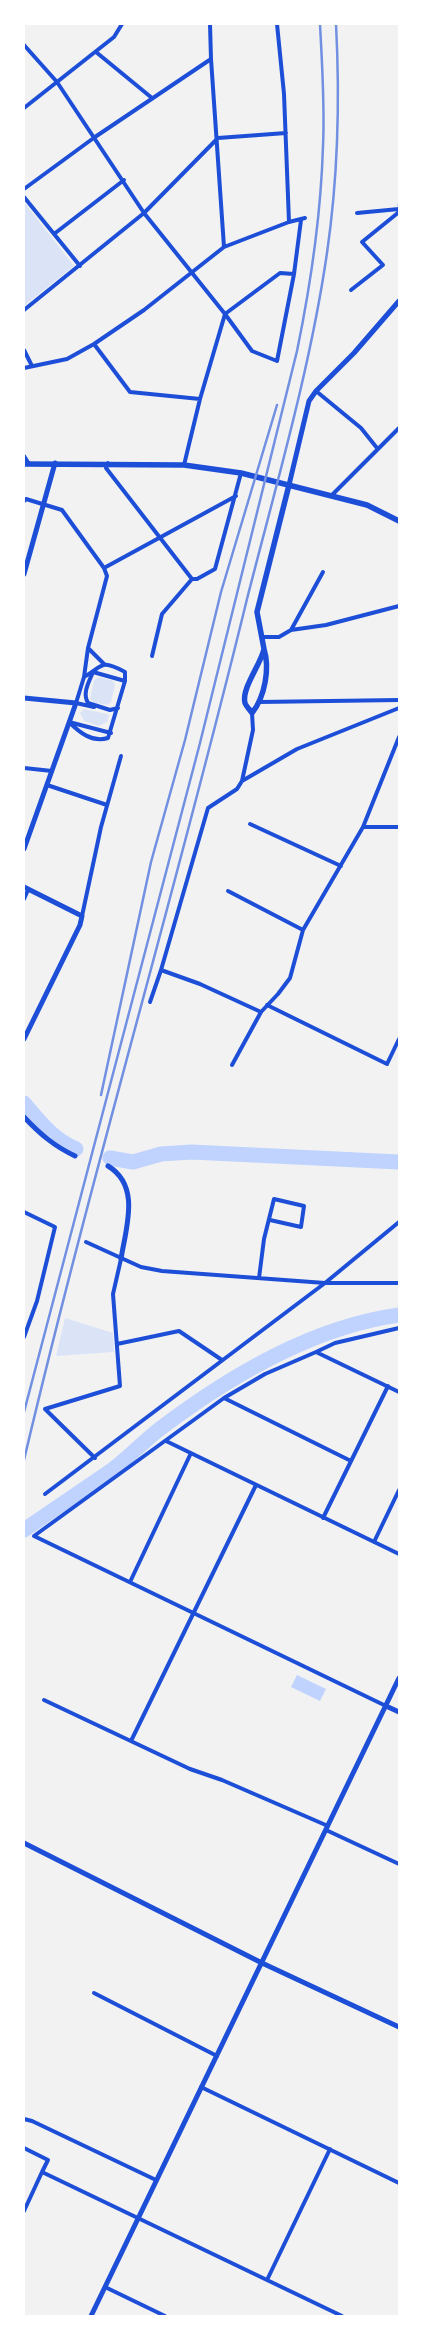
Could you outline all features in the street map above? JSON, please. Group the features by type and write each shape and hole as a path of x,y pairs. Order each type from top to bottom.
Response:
{"main road":[{"path":"26,464 108,463 184,465 241,473 366,505 399,521"},
{"path":"264,649 253,677 249,682 245,699 245,704 252,712 259,702 267,671 263,637 257,612 289,485"}],"street":[{"path":"24,108 114,37 122,24"},
{"path":"210,24 224,246"},
{"path":"277,24 286,133 289,222"},
{"path":"24,45 57,82 124,180 144,213 192,272 252,351 277,361 303,219 289,222 224,246 192,272 144,310 94,344 67,359 24,368"},
{"path":"96,52 152,98"},
{"path":"24,189 95,137 211,59"},
{"path":"24,310 144,213 218,138 286,133"},
{"path":"54,234 124,180"},
{"path":"24,197 80,266"},
{"path":"357,213 399,210"},
{"path":"351,290 383,265 362,242 399,210"},
{"path":"184,465 224,314 280,273 294,274"},
{"path":"289,485 309,401 316,391 354,353 399,300"},
{"path":"94,344 130,392 200,399"},
{"path":"24,350 32,366"},
{"path":"316,391 362,428 377,448"},
{"path":"332,495 399,428"},
{"path":"24,456 26,464"},
{"path":"24,574 55,463"},
{"path":"108,463 106,468 192,579"},
{"path":"152,656 162,614 192,579 197,579 215,569 241,473"},
{"path":"104,568 236,496"},
{"path":"24,501 26,499 62,510 104,568 107,576 88,648 84,677 24,849"},
{"path":"291,630 323,572"},
{"path":"263,637 279,637 291,630 326,625 399,606"},
{"path":"69,722 81,734 100,739 108,738 125,682 124,672 104,664 88,648"},
{"path":"94,707 85,699 86,691 97,666 104,664"},
{"path":"84,677 93,672 125,682"},
{"path":"24,698 76,703 110,710 118,708"},
{"path":"259,702 399,700"},
{"path":"242,781 297,750 399,708"},
{"path":"150,1002 208,808 237,789 242,781 253,730 252,712"},
{"path":"69,722 111,733"},
{"path":"232,1065 261,1012 290,978 303,930 363,827 399,737"},
{"path":"24,1039 80,925 107,805 121,756"},
{"path":"24,768 52,772"},
{"path":"47,785 107,805"},
{"path":"250,824 341,866"},
{"path":"363,827 399,827"},
{"path":"24,899 26,888 82,916"},
{"path":"228,891 303,930"},
{"path":"161,970 200,984 261,1012"},
{"path":"267,1005 387,1064 399,1039"},
{"path":"24,1117 51,1143 75,1156"},
{"path":"95,1458 45,1409 120,1386 113,1294 129,1198 126,1184 118,1173 108,1166"},
{"path":"259,1278 264,1239 274,1198 304,1206 301,1226 270,1220"},
{"path":"24,1212 55,1227 37,1301 24,1337"},
{"path":"46,1494 325,1283 399,1222"},
{"path":"86,1242 141,1267 162,1271 325,1283 399,1283"},
{"path":"399,1328 335,1343 265,1374 224,1398 34,1536 399,1712"},
{"path":"118,1344 178,1331 222,1360"},
{"path":"316,1352 399,1392"},
{"path":"323,1518 388,1386"},
{"path":"224,1398 351,1461"},
{"path":"166,1441 399,1554"},
{"path":"130,1582 191,1453"},
{"path":"131,1741 256,1485"},
{"path":"374,1542 399,1490"},
{"path":"91,2316 399,1678"},
{"path":"44,1700 190,1769 222,1780 327,1828 399,1864"},
{"path":"24,1842 262,1963 399,2027"},
{"path":"94,1993 217,2056"},
{"path":"202,2087 399,2183"},
{"path":"24,2119 32,2121 156,2180"},
{"path":"24,2148 48,2160 24,2210"},
{"path":"267,2280 330,2149"},
{"path":"42,2172 138,2220 342,2316"},
{"path":"105,2287 165,2316"}],"shaded area":[{"path":"24,202 74,266 24,306"},
{"path":"99,677 113,681 115,685 111,702 107,705 95,703 90,699 94,680"},
{"path":"84,709 109,715 107,722 99,726 84,721 80,713"},
{"path":"65,1318 113,1333 114,1352 56,1356"}],"water":[{"path":"297,1675 326,1689 320,1701 291,1687"}],"waterway":[{"path":"24,1103 54,1135 76,1149"},
{"path":"110,1158 133,1162 161,1154 191,1152 399,1162"},
{"path":"24,1530 112,1470 155,1433 187,1409 273,1356 335,1330 399,1315"}],"railway":[{"path":"24,1412 200,743 297,351 307,300 322,172 324,116 320,24"},
{"path":"24,1460 50,1352 192,815 302,384 320,297 334,196 338,110 336,24"},
{"path":"101,1095 151,862 185,740 221,592 277,405"}]}
